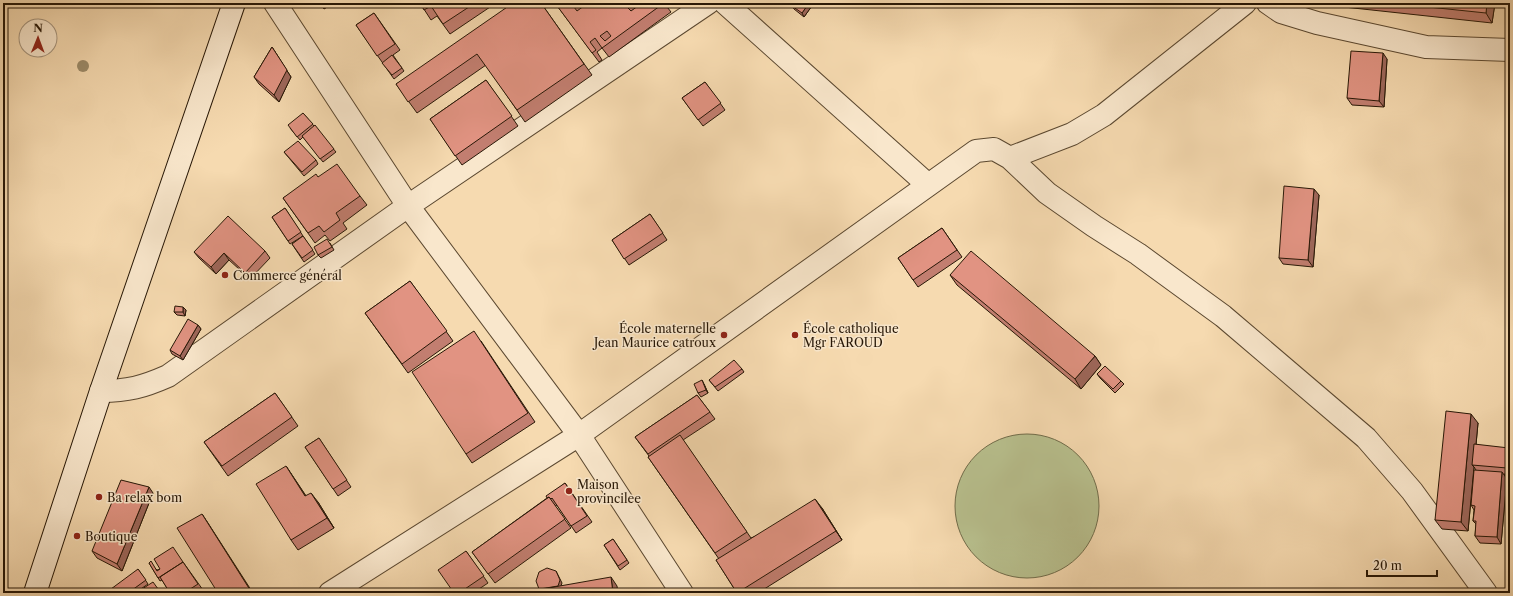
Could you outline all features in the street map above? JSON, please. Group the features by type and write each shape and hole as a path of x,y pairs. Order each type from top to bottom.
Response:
{"street":[{"path":"35,593 101,391 234,3"},
{"path":"275,3 408,206 579,434 682,593"},
{"path":"101,391 122,391 143,386 168,376 408,206 708,3"},
{"path":"725,3 927,184"},
{"path":"1010,158 1072,134 1104,115 1245,3"},
{"path":"1268,3 1281,12 1317,23 1426,47 1510,50"},
{"path":"330,593 579,434 927,184 976,151 994,149 1010,158 1048,193 1094,226 1138,254 1223,316 1366,438 1412,491 1486,593"}],"green space":[{"path":"1020,434 1034,434 1061,442 1073,450 1083,460 1094,478 1098,492 1098,520 1094,534 1083,552 1073,562 1055,573 1034,578 1020,578 993,570 981,562 971,552 960,534 955,513 955,499 963,472 971,460 981,450 999,439"}],"building":[{"path":"420,3 475,3 443,24 431,6 424,10"},
{"path":"513,3 541,3 584,64 517,110 477,54 408,102 396,84"},
{"path":"555,3 580,3 574,7 577,11 588,3 633,3 634,4 628,8 631,11 642,3 664,3 602,48 595,38 590,42 596,50 592,53","holes":["607,31 611,36 605,41 600,36"]},
{"path":"793,3 809,3 802,13 792,6"},
{"path":"1390,3 1487,3 1486,13"},
{"path":"374,13 395,44 377,56 356,25"},
{"path":"272,47 287,70 274,95 254,77"},
{"path":"1351,51 1383,53 1379,101 1347,98"},
{"path":"392,55 402,68 392,75 382,63"},
{"path":"486,80 512,116 455,156 430,119"},
{"path":"705,82 721,103 698,120 682,98"},
{"path":"303,113 313,124 297,137 288,125"},
{"path":"315,125 334,149 320,159 302,136"},
{"path":"298,141 316,160 302,172 284,152"},
{"path":"337,164 360,196 336,213 340,220 324,232 319,226 308,233 283,198 316,174 318,177"},
{"path":"1284,186 1314,189 1308,260 1279,258"},
{"path":"285,208 301,232 288,241 272,217"},
{"path":"650,214 663,233 624,259 612,240"},
{"path":"228,216 265,251 245,273 224,253 211,267 194,252"},
{"path":"942,228 957,250 913,280 898,258"},
{"path":"303,236 313,250 302,258 292,244"},
{"path":"327,239 332,247 318,255 314,247"},
{"path":"971,251 1095,356 1075,379 950,275"},
{"path":"410,281 447,331 402,364 365,313"},
{"path":"175,306 183,307 183,312 174,312"},
{"path":"188,319 198,325 180,356 170,350"},
{"path":"474,331 528,413 466,454 412,372"},
{"path":"734,360 742,369 715,387 709,380"},
{"path":"1105,366 1121,381 1113,389 1097,374"},
{"path":"702,380 706,390 698,393 694,384"},
{"path":"275,393 292,417 222,466 204,442"},
{"path":"697,395 710,412 648,454 635,437"},
{"path":"1446,411 1471,414 1461,522 1435,520"},
{"path":"680,435 747,532 715,553 648,457"},
{"path":"319,438 347,480 333,489 305,447"},
{"path":"1474,444 1509,448 1507,468 1472,465"},
{"path":"286,466 305,496 311,493 327,518 291,540 256,484"},
{"path":"1474,470 1502,472 1497,537 1475,536 1476,521 1473,521 1475,506 1471,505"},
{"path":"121,480 149,487 117,564 92,551"},
{"path":"565,483 587,516 571,526 552,498 547,498 546,496"},
{"path":"549,497 565,519 488,574 472,552"},
{"path":"815,499 836,531 737,593 716,560"},
{"path":"202,514 252,593 218,593 177,528"},
{"path":"613,539 627,560 618,566 604,545"},
{"path":"173,547 183,562 158,578 149,563 151,561 157,571 160,569 154,559"},
{"path":"466,551 484,576 459,593 454,593 438,570"},
{"path":"183,562 198,584 184,593 170,593 160,577"},
{"path":"547,568 556,571 560,580 558,586 539,589 536,581 539,572"},
{"path":"138,569 146,580 128,593 114,593 111,589"},
{"path":"611,577 613,593 520,593"},
{"path":"153,582 161,593 136,593"},
{"path":"409,589 411,593 403,593"}],"place":[{"name":"Commerce général","path":"225,275"},
{"name":"École maternelle Jean Maurice catroux","path":"724,335"},
{"name":"École catholique Mgr FAROUD","path":"795,335"},
{"name":"Maison provincilee","path":"569,491"},
{"name":"Ba relax bom","path":"99,497"},
{"name":"Boutique","path":"77,536"}]}
